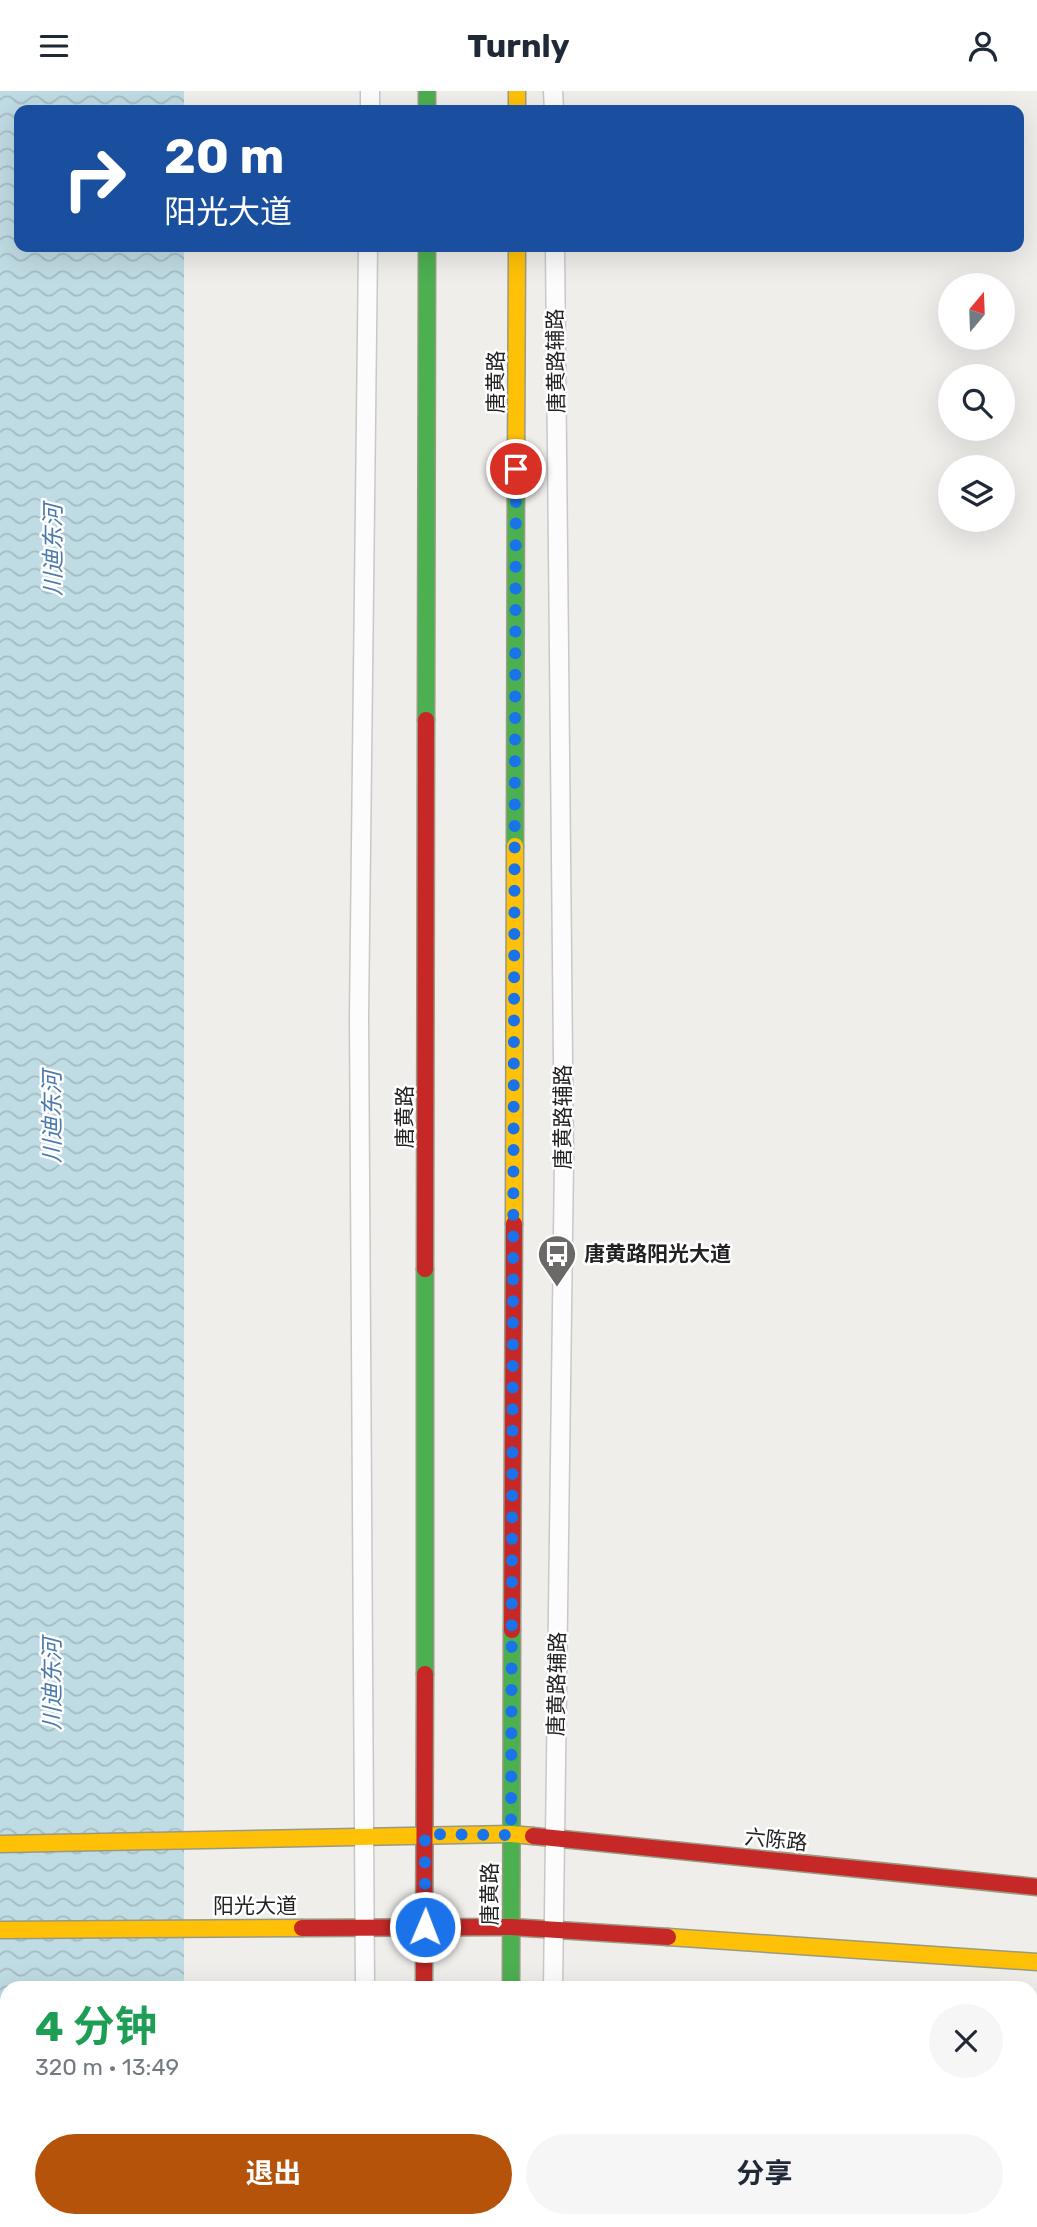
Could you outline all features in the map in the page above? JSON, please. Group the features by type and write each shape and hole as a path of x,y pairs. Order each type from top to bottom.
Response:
{"main road":[{"name":"唐黄路","path":"424,1981 427,252"},
{"name":"唐黄路","path":"511,1981 517,252"},
{"path":"0,1844 425,1834 511,1835"},
{"name":"六陈路","path":"511,1835 1037,1887"},
{"name":"阳光大道","path":"0,1930 217,1926 511,1927"},
{"path":"511,1927 1037,1962"}],"lane":[{"path":"365,1981 359,1017 369,252"},
{"name":"唐黄路辅路","path":"553,1981 564,1160 555,252"}],"water":[{"name":"川迪东河","path":"0,91 184,91 184,105 14,105 14,252 184,252 184,1981 0,1981"}],"traffic: fast":[{"path":"427,91 427,105"},
{"path":"426,720 427,252"},
{"path":"515,846 516,462"},
{"path":"425,1269 425,1674"},
{"path":"511,1981 512,1630"}],"traffic: slow":[{"path":"517,91 517,105"},
{"path":"516,462 517,252"},
{"path":"514,1224 515,846"},
{"path":"0,1844 511,1834 533,1836"},
{"path":"0,1930 302,1928"},
{"path":"668,1937 1037,1962"}],"traffic: jam":[{"path":"425,1269 426,720"},
{"path":"512,1630 514,1224"},
{"path":"424,1981 425,1674"},
{"path":"533,1836 1037,1887"},
{"path":"302,1928 511,1927 668,1937"}],"place":[{"name":"唐黄路阳光大道","path":"557,1288"}],"route":[{"path":"425,1927 425,1834 511,1835 516,469"}]}
